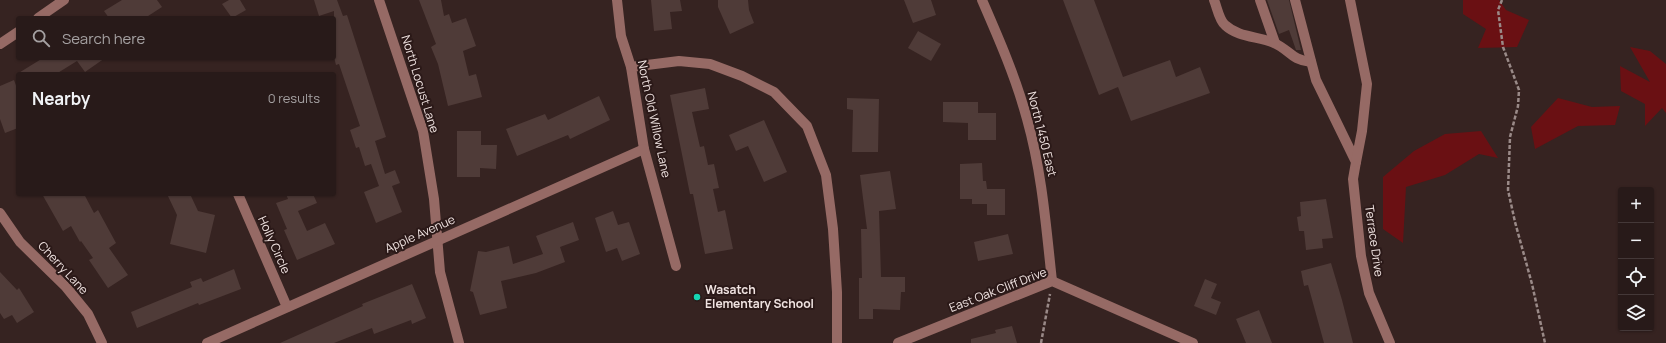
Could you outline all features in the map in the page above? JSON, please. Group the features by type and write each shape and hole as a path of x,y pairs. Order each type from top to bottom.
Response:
{"street":[{"path":"41,16 64,0"},
{"name":"North Locust Lane","path":"379,0 423,131 434,199 440,272 459,343"},
{"name":"North Old Willow Lane","path":"617,0 622,36 631,67 644,149 676,266"},
{"name":"North 1450 East","path":"982,0 1007,59 1027,119 1043,194 1052,281"},
{"path":"1214,0 1224,25 1238,34 1275,43 1300,61 1311,62"},
{"path":"1260,0 1275,43"},
{"path":"1295,0 1316,80 1356,162"},
{"name":"Terrace Drive","path":"1350,0 1367,84 1362,131 1353,179 1361,256 1369,293 1390,343"},
{"path":"0,44 16,33"},
{"path":"631,67 679,61 710,64 742,76 774,92 807,126 826,175 833,229 837,292 837,343"},
{"name":"Apple Avenue","path":"207,343 644,149"},
{"name":"Holly Circle","path":"239,196 287,307"},
{"name":"Cherry Lane","path":"0,213 20,242 66,287 88,314 102,343"},
{"name":"East Oak Cliff Drive","path":"898,343 1052,281 1193,343"}],"path":[{"path":"1502,0 1498,10 1503,47 1519,90 1518,106 1510,137 1508,190 1532,284 1545,343"},
{"path":"1041,343 1052,281"}],"shaded area":[{"path":"1463,0 1499,0 1506,10 1529,20 1517,47 1478,48 1486,29 1463,14"},
{"path":"1630,47 1650,51 1666,64 1666,113 1662,108 1645,126 1645,104 1621,91 1620,66 1650,82"},
{"path":"1558,98 1592,107 1620,106 1615,125 1578,126 1535,149 1531,127"},
{"path":"1481,131 1498,158 1479,154 1445,175 1406,187 1403,243 1383,229 1383,177 1414,151 1445,134"}],"building":[{"path":"122,0 157,0 162,7 148,16 108,16 104,11"},
{"path":"229,0 240,0 246,10 236,16 231,16 222,4"},
{"path":"314,0 337,0 343,16 347,15 386,137 375,141 385,174 395,170 400,183 392,186 402,212 376,223 364,192 379,186 371,164 365,166 359,147 356,148 350,130 360,126 339,64 336,65 335,60 336,60 336,16 334,16 334,11 319,16"},
{"path":"419,0 441,0 444,16 449,14 452,23 466,18 476,46 463,51 469,76 476,74 482,97 448,106 438,64 431,47 436,44"},
{"path":"651,0 680,0 682,11 670,12 672,29 654,31"},
{"path":"718,0 748,0 749,10 754,23 730,34 718,7"},
{"path":"904,0 931,0 936,15 913,23"},
{"path":"1063,0 1094,0 1123,77 1170,60 1176,77 1200,67 1210,93 1131,121 1118,87 1099,95"},
{"path":"1267,0 1289,0 1301,50 1296,50 1289,30 1279,34"},
{"path":"918,31 941,44 931,61 908,48"},
{"path":"40,60 102,60 85,72 77,61 59,72 20,72"},
{"path":"14,80 16,86 16,129 5,133 0,119 0,86"},
{"path":"705,88 709,109 692,112 700,147 704,146 708,165 714,164 719,188 713,189 718,212 725,210 733,249 705,254 693,194 690,194 670,95"},
{"path":"599,96 610,120 570,139 568,135 517,156 506,129 545,114 548,120"},
{"path":"847,98 879,99 878,152 852,152 853,110 847,109"},
{"path":"943,102 978,102 978,113 996,113 996,140 968,140 968,123 943,122"},
{"path":"764,120 787,172 764,182 748,146 736,151 729,135"},
{"path":"457,131 481,131 481,145 497,145 496,169 480,168 480,177 457,177"},
{"path":"982,163 983,181 986,181 987,189 1005,189 1005,215 987,215 987,204 972,204 972,199 960,199 960,164"},
{"path":"890,171 896,209 879,211 881,277 905,277 905,292 901,292 900,310 873,309 873,319 859,319 859,278 862,278 861,229 867,229 860,175"},
{"path":"43,196 85,196 94,213 98,210 116,243 109,248 128,275 108,288 89,260 93,258 81,241 80,242 71,226 63,231"},
{"path":"168,196 191,196 198,211 215,215 206,253 170,244 177,215"},
{"path":"287,196 314,196 317,203 298,211 307,231 325,223 335,244 297,260 284,230 287,229 276,203 288,199"},
{"path":"1326,199 1333,238 1322,239 1323,248 1306,250 1304,231 1299,231 1297,217 1301,216 1300,202"},
{"path":"613,211 618,225 629,222 640,254 622,261 617,248 606,252 595,218"},
{"path":"573,222 579,240 560,247 565,262 536,273 501,281 507,308 480,315 473,292 470,291 478,251 486,252 509,246 513,264 543,254 536,236"},
{"path":"1008,234 1013,254 978,261 974,242"},
{"path":"1331,263 1353,343 1324,343 1308,285 1304,286 1301,271"},
{"path":"234,269 241,289 199,305 198,303 137,328 131,312 192,287 190,282 201,278 203,282"},
{"path":"0,272 17,290 19,288 34,312 17,323 12,315 4,319 0,313"},
{"path":"1205,279 1217,284 1211,298 1221,302 1216,315 1194,306"},
{"path":"412,284 426,318 412,324 411,320 374,334 372,328 334,343 280,343 363,306 362,304"},
{"path":"1259,310 1272,343 1246,343 1236,319"},
{"path":"1012,326 1017,343 971,343 971,339 996,333 995,330"}],"place":[{"name":"Wasatch Elementary School","path":"697,297"}]}
